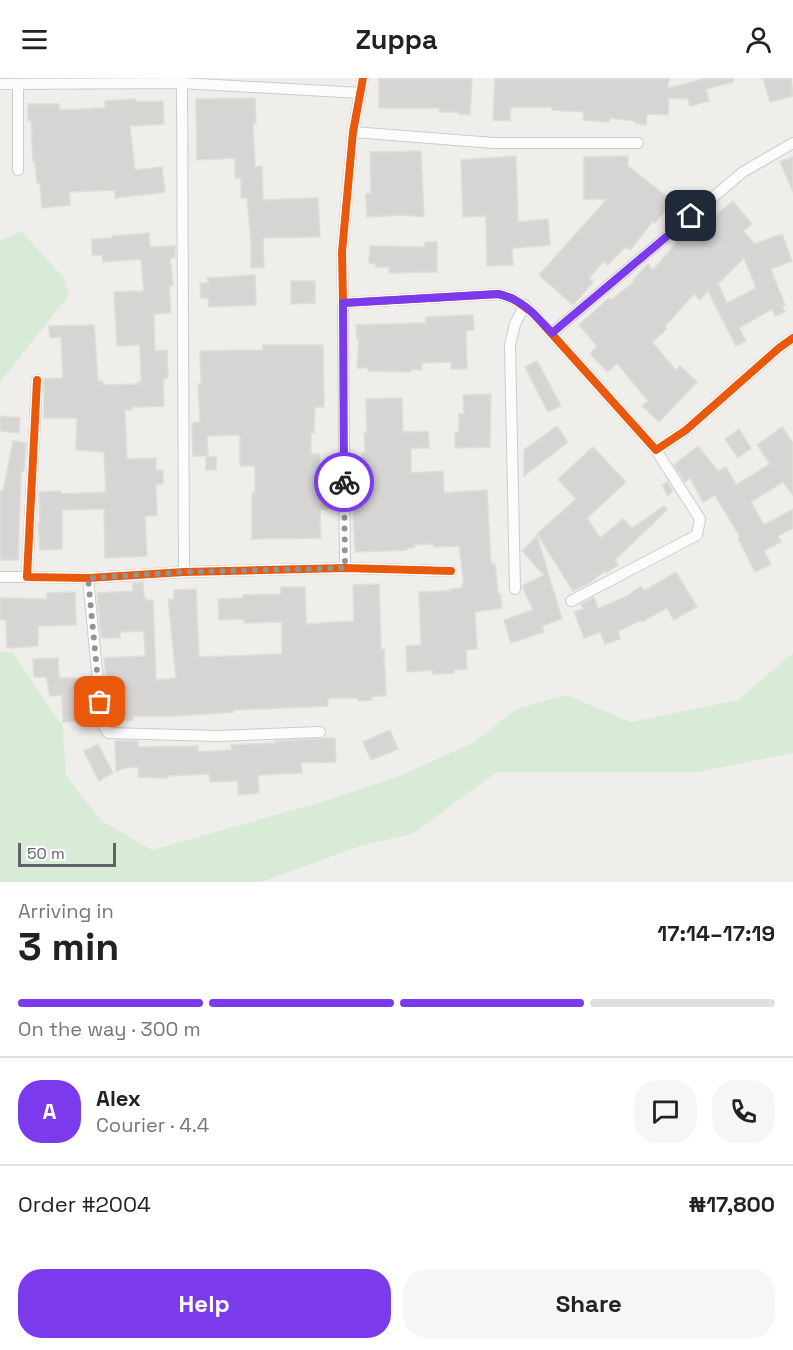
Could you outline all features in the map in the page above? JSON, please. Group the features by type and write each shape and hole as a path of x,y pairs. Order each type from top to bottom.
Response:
{"street":[{"path":"345,568 342,252 353,132 363,78"},
{"path":"0,84 182,80 361,93"},
{"path":"182,80 184,572"},
{"path":"18,84 18,170"},
{"path":"353,132 494,143 638,142"},
{"path":"552,333 743,172 793,143"},
{"path":"343,303 498,294 512,298 525,305 552,333 656,450 700,519 697,535 571,601"},
{"path":"514,589 510,345 515,324 525,305"},
{"path":"656,450 686,430 793,338"},
{"path":"27,577 37,380"},
{"path":"0,577 88,578 184,572 345,568 451,571"},
{"path":"88,578 102,723 108,733 218,736 320,732"}],"green space":[{"path":"21,231 64,278 69,295 0,382 0,241"},
{"path":"0,652 13,653 63,727 66,776 102,821 152,850 318,803 397,777 475,742 516,709 566,695 631,722 738,700 793,653 793,753 698,772 497,772 412,834 360,846 261,882 0,882"}],"building":[{"path":"379,78 472,78 470,115 459,114 459,112 439,112 440,108 379,108"},
{"path":"495,78 669,78 668,88 708,78 733,78 733,82 706,89 709,101 690,106 688,99 669,98 668,115 647,114 646,125 635,123 635,121 610,118 609,122 583,120 584,112 552,110 552,107 511,107 510,121 493,120"},
{"path":"763,78 791,78 793,96 770,102"},
{"path":"255,98 256,123 253,123 255,167 262,166 263,200 318,198 320,237 263,238 264,267 251,268 247,198 241,198 241,178 235,178 235,158 197,160 196,99"},
{"path":"136,99 136,102 163,101 164,124 130,126 135,170 162,167 165,192 115,198 115,190 69,192 70,205 42,208 40,183 37,183 35,162 33,162 28,104 59,104 59,110 105,108 105,101"},
{"path":"421,151 424,217 405,215 367,217 366,194 371,193 370,152"},
{"path":"516,156 518,222 548,219 550,245 512,249 513,265 487,266 486,216 463,217 461,160"},
{"path":"628,156 628,166 672,201 630,250 625,247 608,265 604,261 589,278 593,282 573,305 539,275 607,199 584,199 584,157"},
{"path":"793,157 793,192 780,162"},
{"path":"698,193 701,198 688,208 685,203"},
{"path":"733,201 752,224 743,231 755,244 782,234 792,261 771,269 785,305 782,306 785,312 775,316 772,309 739,328 746,341 736,346 708,291 700,300 694,294 665,326 667,329 652,342 676,370 680,366 697,382 659,422 642,406 648,401 617,363 608,372 590,354 597,346 579,325 609,298 611,300 634,282 633,280 648,264 653,270 710,210 715,216","holes":["744,258 756,288 727,303 718,284"]},
{"path":"149,233 150,247 175,246 175,258 170,258 173,285 169,286 171,313 154,314 155,351 167,350 168,378 163,379 164,406 132,407 132,410 125,410 127,459 156,458 156,470 163,470 163,484 156,484 157,516 145,516 147,556 105,558 104,509 62,510 62,549 40,550 39,492 61,491 61,494 106,492 104,452 76,450 77,418 44,418 44,379 63,378 61,337 50,338 49,326 94,325 98,381 103,381 103,385 141,382 140,345 117,346 114,292 144,291 141,259 103,262 102,255 92,255 92,239"},
{"path":"425,242 437,242 437,272 389,273 389,267 376,267 376,264 369,263 370,246 425,247"},
{"path":"255,275 256,305 209,307 208,298 201,298 200,283 208,283 207,278"},
{"path":"291,281 315,281 315,303 291,304"},
{"path":"473,315 474,330 466,331 467,369 451,369 451,362 422,363 421,370 411,369 411,372 368,371 368,368 357,368 359,339 357,339 356,325 426,323 426,317"},
{"path":"263,345 323,345 324,407 315,407 311,454 319,454 323,490 337,490 337,509 320,510 321,538 252,539 252,493 255,493 255,466 240,466 240,435 207,436 208,456 193,456 192,423 200,422 198,384 201,384 200,351 263,350"},
{"path":"537,361 561,406 548,412 525,367"},
{"path":"491,394 490,447 455,448 455,432 459,432 459,414 464,414 463,395"},
{"path":"402,398 403,432 428,431 429,448 411,448 411,473 443,471 444,493 487,490 491,564 495,564 502,608 475,612 477,649 466,650 467,669 454,670 454,673 433,674 433,670 407,672 406,646 421,645 419,592 450,591 450,589 462,588 464,585 459,546 414,545 414,548 407,548 407,550 355,552 352,490 355,490 354,479 363,478 362,453 365,453 364,433 367,433 366,399"},
{"path":"0,416 20,418 19,433 0,431"},
{"path":"557,426 568,442 524,476 524,450"},
{"path":"782,427 793,443 793,495 783,482 751,502 764,525 793,509 793,528 778,536 781,542 764,551 771,564 755,572 738,538 740,537 715,495 703,502 690,478 685,482 674,465 698,446 718,471 726,467 736,485 770,464 757,445"},
{"path":"739,429 751,448 738,458 725,439"},
{"path":"13,441 26,443 24,471 21,472 18,560 0,560 0,491 3,491"},
{"path":"593,447 626,482 587,518 600,538 623,519 632,528 664,506 667,510 615,560 618,565 573,591 537,534 576,499 558,479"},
{"path":"206,457 216,457 216,470 206,470"},
{"path":"667,482 673,491 668,496 662,485"},
{"path":"537,536 562,619 542,626 544,632 511,643 504,620 533,610 522,586 544,575 522,551"},
{"path":"676,572 697,607 674,620 667,608 642,622 641,620 618,631 620,639 605,644 600,632 584,638 574,612 584,609 581,604 594,597 598,609 627,596 641,586 644,591"},
{"path":"143,582 144,597 146,600 153,600 156,680 176,678 168,599 174,599 174,590 196,589 199,657 282,654 282,622 244,623 244,619 219,620 218,599 243,598 243,595 281,594 281,587 305,587 306,624 354,621 353,585 379,584 381,650 384,649 386,696 372,696 372,700 358,701 358,698 328,698 328,706 234,710 234,712 175,716 133,716 133,720 111,722 104,658 145,656 144,631 120,632 120,638 101,638 97,593 133,591 133,583"},
{"path":"75,592 76,625 38,626 38,646 7,648 6,620 0,620 0,598 47,599 47,593"},
{"path":"58,658 59,678 77,678 80,679 80,685 82,685 84,716 78,717 78,721 63,722 62,695 50,696 46,677 34,677 33,659"},
{"path":"390,730 398,749 371,760 363,742"},
{"path":"335,738 336,762 301,763 302,773 258,775 259,793 238,795 238,781 210,782 209,774 167,776 167,778 138,777 139,767 124,768 116,772 115,741 138,741 138,747 198,746 198,752 232,750 231,745"},
{"path":"98,744 113,773 99,781 84,751"}],"cycle path":[{"path":"363,78 353,132 342,252 343,303 499,294 512,298 533,313 656,450 686,430 793,338"},
{"path":"37,380 27,577 88,578 184,572 345,568 451,571"}],"way so far":[{"path":"100,702 88,578 184,572 345,568 344,482"}],"route":[{"path":"344,482 343,303 498,294 525,305 552,333 691,216"}]}
